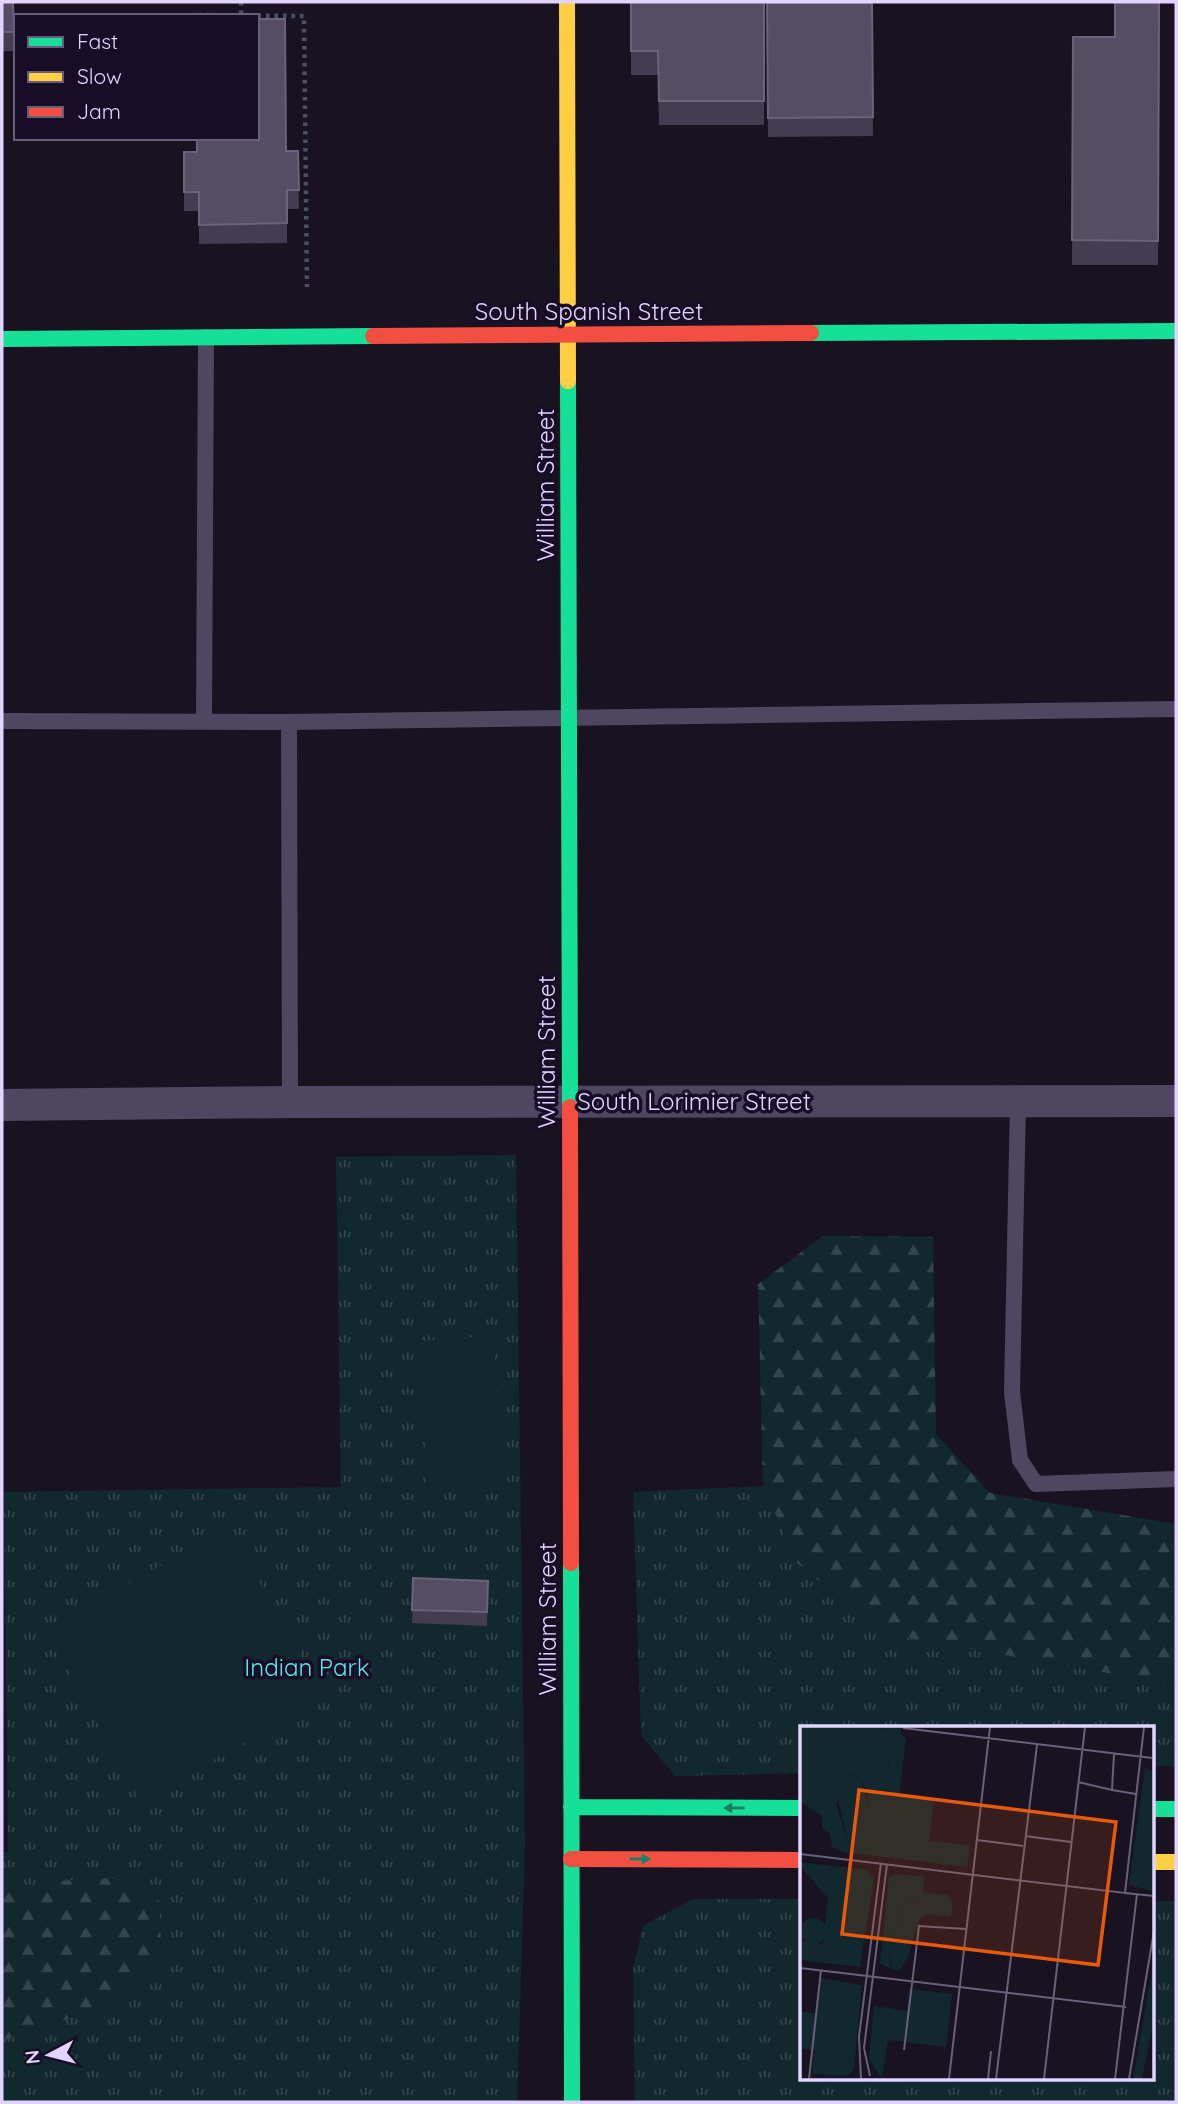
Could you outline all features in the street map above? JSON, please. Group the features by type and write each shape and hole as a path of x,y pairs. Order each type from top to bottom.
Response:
{"main road":[{"name":"William Street","path":"567,2 572,2102"},
{"name":"South Spanish Street","path":"2,339 1176,331"},
{"path":"571,1807 800,1808"},
{"path":"1154,1809 1176,1809"},
{"path":"571,1859 800,1860"},
{"path":"1154,1862 1176,1862"}],"street":[{"name":"South Lorimier Street","path":"2,1105 1176,1101"}],"lane":[{"path":"204,722 206,337"},
{"path":"2,721 289,722 1176,709"},
{"path":"289,722 290,1102"},
{"path":"1018,1101 1012,1392 1020,1460 1036,1485 1176,1479"}],"path":[{"path":"259,15 304,16 307,287"}],"green space":[{"name":"Indian Park","path":"516,1155 525,1845 517,2102 2,2102 2,2041 118,2002 162,1954 158,1894 111,1878 55,1881 2,1895 2,1853 8,1851 4,1492 341,1487 336,1157"},
{"path":"823,1236 933,1237 936,1434 990,1493 1176,1524 1176,1685 886,1634 798,1564 763,1486 758,1284"},
{"path":"493,1336 504,1487 428,1492 418,1341"},
{"path":"763,1486 798,1564 886,1634 1176,1685 1176,1766 1154,1766 1154,1726 800,1726 800,1773 675,1776 641,1735 633,1492"},
{"path":"229,1528 324,1699 140,1800 46,1629"},
{"path":"111,1878 158,1894 162,1955 118,2002 2,2041 2,1895 55,1881"},
{"path":"693,1899 800,1899 800,2080 1154,2080 1154,1901 1176,1901 1176,2102 635,2102 633,1970 643,1926"}],"building":[{"path":"2,2 13,2 14,32 2,32"},
{"path":"631,2 764,2 764,101 659,101 658,51 631,51"},
{"path":"1115,2 1159,2 1158,241 1072,240 1073,37 1115,37"},
{"path":"767,3 872,3 873,117 768,118"},
{"path":"259,19 285,19 286,151 298,151 299,190 287,190 287,223 199,225 199,192 184,192 184,152 197,152 197,140 259,140"},
{"path":"413,1578 488,1581 487,1612 412,1610"}],"traffic: fast":[{"path":"811,333 1176,331"},
{"path":"2,339 373,336"},
{"path":"568,381 570,1107"},
{"path":"571,1563 572,2102"},
{"path":"571,1807 800,1808"},
{"path":"1154,1809 1176,1809"}],"traffic: slow":[{"path":"567,2 568,381"},
{"path":"1154,1862 1176,1862"}],"traffic: jam":[{"path":"373,336 811,333"},
{"path":"570,1107 571,1563"},
{"path":"571,1859 800,1860"}]}
